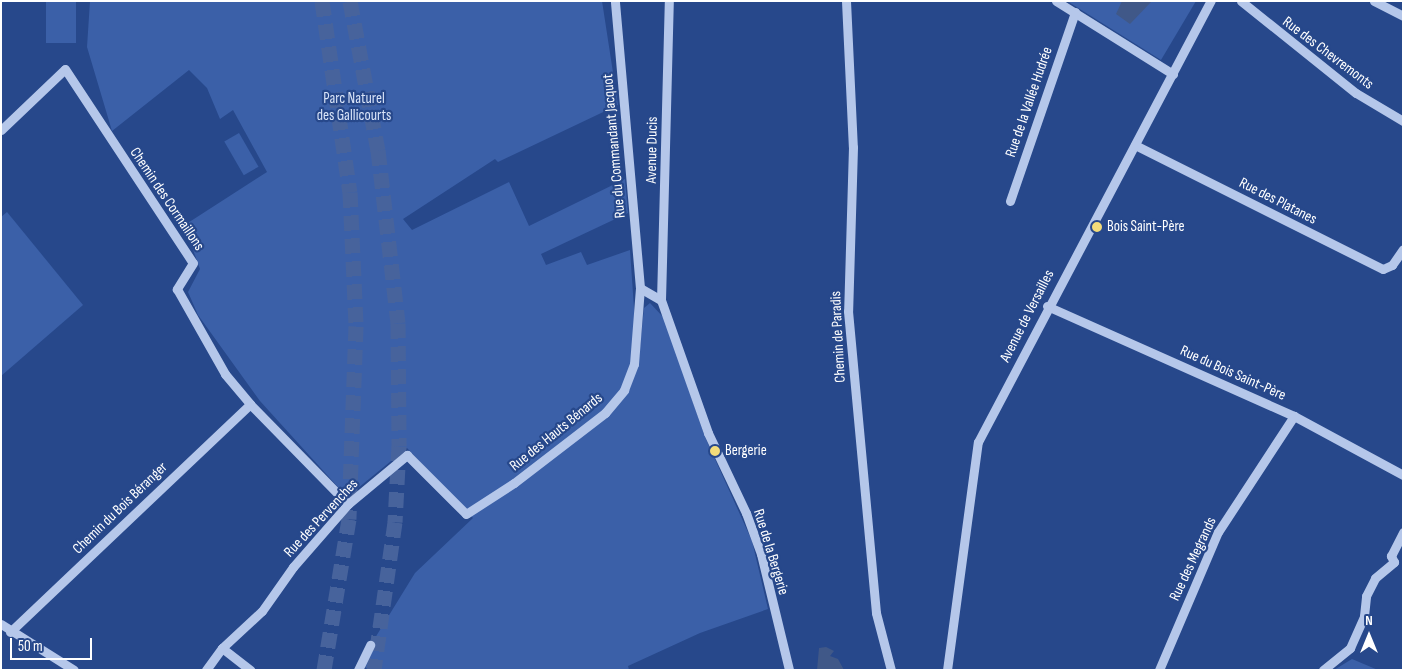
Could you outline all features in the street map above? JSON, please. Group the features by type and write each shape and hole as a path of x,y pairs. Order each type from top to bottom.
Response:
{"street":[{"name":"Rue du Commandant Jacquot","path":"615,1 640,288"},
{"name":"Avenue Ducis","path":"661,300 669,1"},
{"name":"Chemin de Paradis","path":"846,1 853,127 848,311 876,614 891,670"},
{"path":"1056,1 1173,74"},
{"name":"Avenue de Versailles","path":"947,670 978,442 1048,306 1136,145 1211,1"},
{"name":"Rue des Chevremonts","path":"1241,1 1356,93 1403,121"},
{"path":"1374,1 1403,16"},
{"name":"Rue de la Vallée Hudrée","path":"1010,201 1075,12"},
{"name":"Chemin des Cormaillons","path":"1,130 65,68 193,262 177,289 224,374 250,404 348,504"},
{"name":"Rue des Platanes","path":"1136,145 1382,269 1392,265 1403,249"},
{"path":"640,288 661,300"},
{"name":"Rue des Hauts Bénards","path":"466,514 514,483 606,413 624,390 634,364 640,288"},
{"name":"Rue de la Bergerie","path":"661,300 708,433 746,513 761,554 789,670"},
{"name":"Rue du Bois Saint-Père","path":"1048,306 1294,416 1403,475"},
{"name":"Chemin du Bois Béranger","path":"10,632 250,404"},
{"name":"Rue des Megrands","path":"1159,670 1218,532 1294,416"},
{"name":"Rue des Pervenches","path":"206,670 222,648 262,611 293,567 348,504 407,454 466,514"},
{"path":"1403,532 1391,556 1394,562 1403,566"},
{"path":"1323,670 1350,648 1364,616 1366,596 1375,578 1394,562"},
{"path":"1,624 10,632 74,670"},
{"path":"358,670 370,645"},
{"path":"222,648 250,670"}],"green space":[{"path":"46,1 76,1 76,43 46,43"},
{"name":"Parc Naturel des Gallicourts","path":"90,1 602,1 618,105 498,162 495,159 403,219 412,230 509,182 529,226 625,179 628,213 541,254 546,265 581,252 587,265 630,250 638,366 644,308 650,303 664,318 705,437 752,541 768,609 700,633 628,666 629,670 369,670 362,665 375,638 415,573 473,518 407,448 347,497 260,401 198,315 188,292 200,269 192,247 180,228 267,172 233,110 220,119 207,88 189,70 112,131 87,47"},
{"path":"1067,1 1196,1 1161,60"},
{"path":"239,133 258,167 244,175 224,142"},
{"path":"7,212 83,305 1,376 1,217"},
{"path":"1352,659 1378,670 1334,670"}],"shaded area":[{"path":"1122,1 1152,1 1130,24 1116,14"},
{"path":"826,647 834,651 830,656 838,659 844,670 817,670 819,648"}],"tunnel":[{"path":"322,1 350,192 356,326 349,519 324,670"},
{"path":"350,1 378,150 398,323 399,446 395,522 374,670"}],"place":[{"name":"Bois Saint-Père","path":"1097,227"},
{"name":"Bergerie","path":"715,451"}]}
